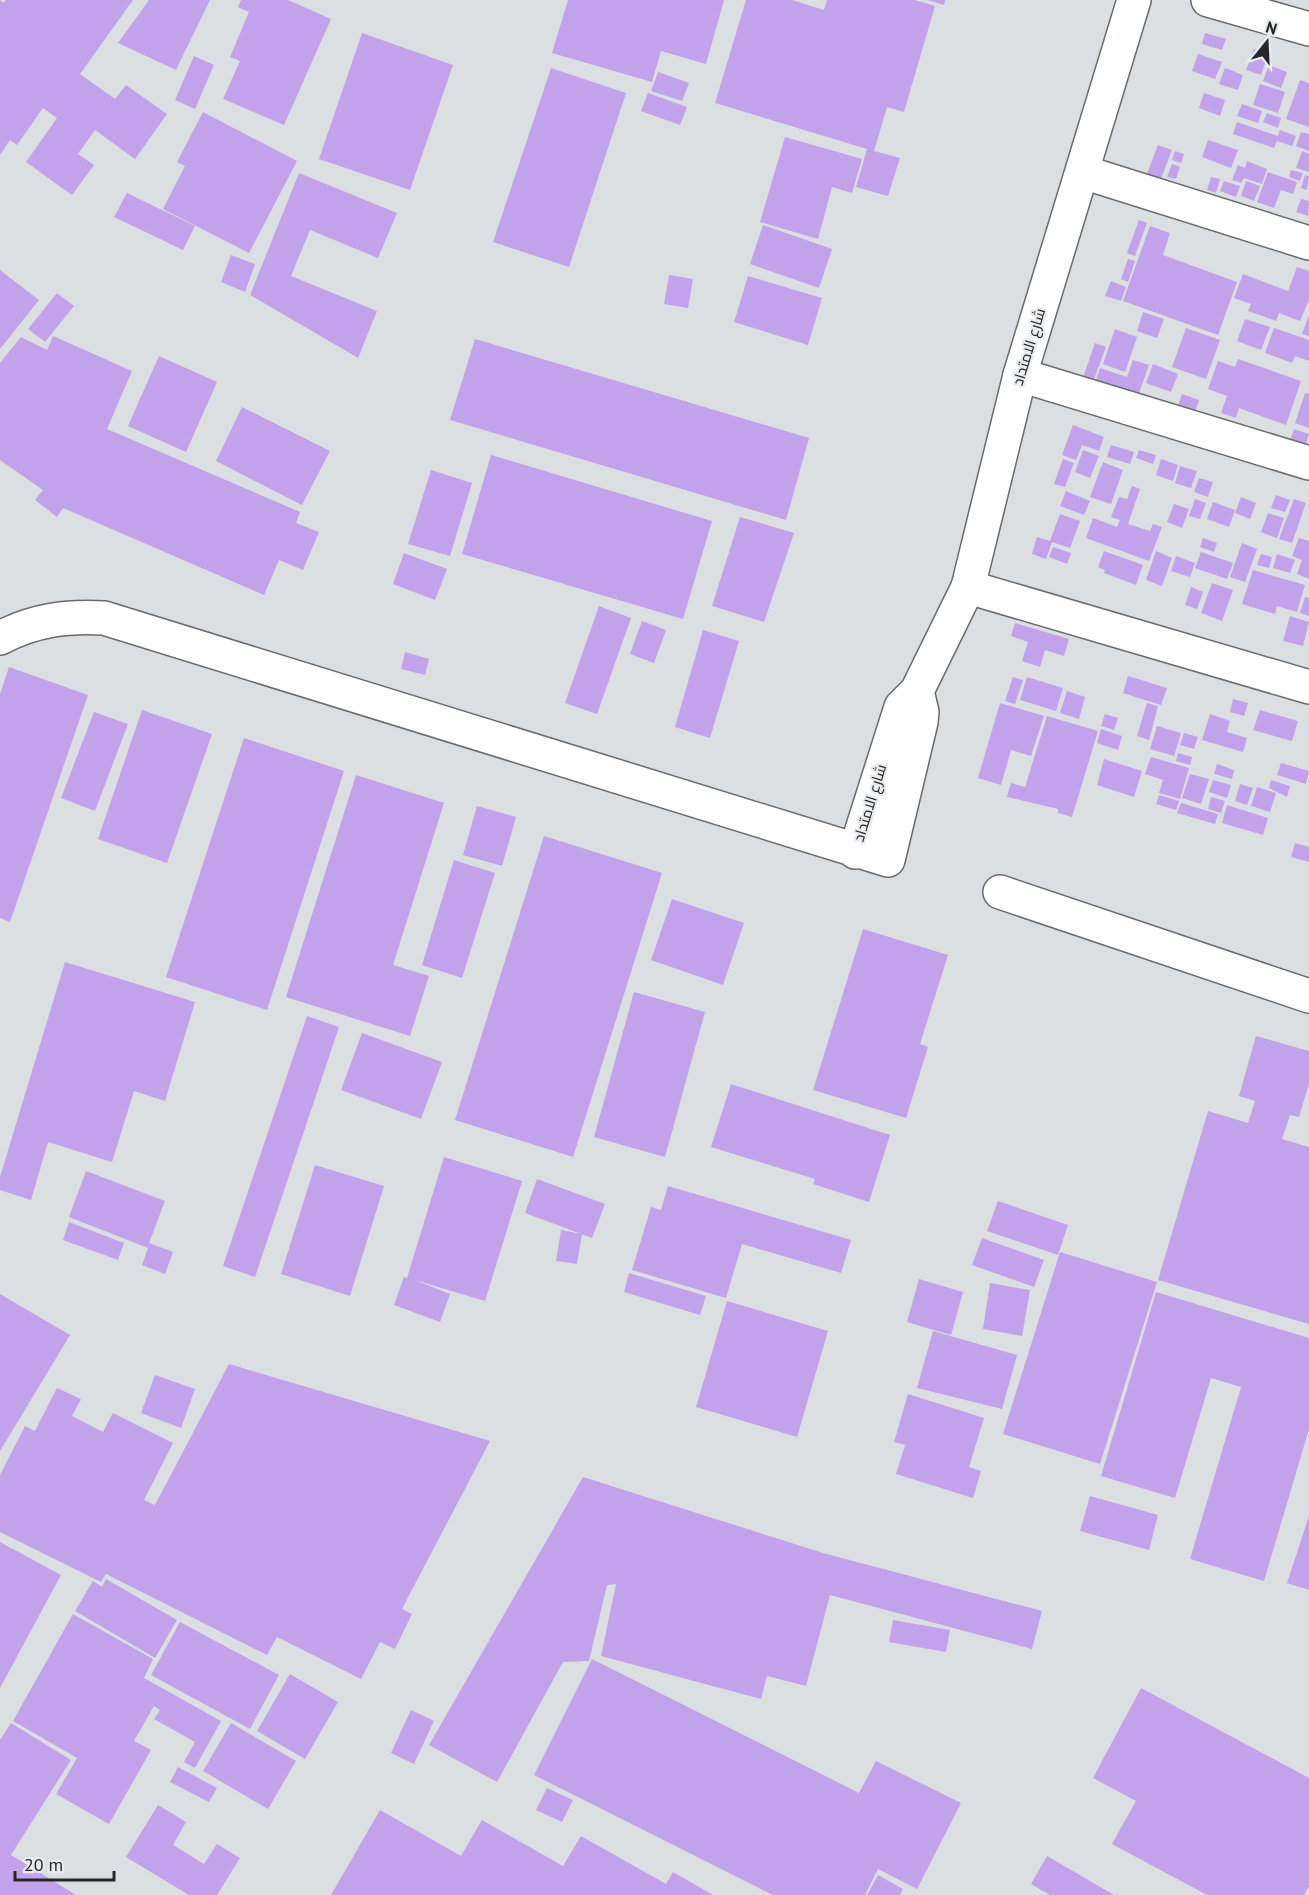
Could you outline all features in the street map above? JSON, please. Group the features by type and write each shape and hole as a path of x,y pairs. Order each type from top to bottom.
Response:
{"street":[{"name":"شارع الامتداد","path":"917,691 922,712 921,722 888,860 855,852 901,707 917,691 968,587 1020,375 1134,0"},
{"path":"1208,0 1309,29"},
{"path":"1083,172 1309,243"},
{"path":"1020,375 1309,463"},
{"path":"968,587 1309,687"},
{"path":"0,638 34,622 69,616 104,618 855,852"},
{"path":"1000,892 1309,996"}],"building":[{"path":"0,0 4,3 6,0 133,0 80,74 115,99 126,85 167,114 135,159 95,130 78,154 94,165 72,195 26,162 57,118 43,108 17,145 10,140 0,155"},
{"path":"149,0 210,0 176,70 118,43"},
{"path":"241,0 288,0 331,19 284,125 223,99 240,61 230,57 249,12 238,7"},
{"path":"568,0 724,0 706,64 661,51 652,82 552,53"},
{"path":"746,0 792,0 824,10 827,0 915,0 935,6 904,112 887,107 874,151 900,158 888,196 856,187 867,149 715,103"},
{"path":"928,0 945,0 944,5"},
{"path":"362,33 453,65 410,190 319,159"},
{"path":"1205,33 1226,39 1222,50 1202,44"},
{"path":"1254,49 1268,55 1261,75 1246,70"},
{"path":"1198,54 1222,62 1215,79 1192,71"},
{"path":"194,56 214,65 195,109 175,100"},
{"path":"1269,65 1287,72 1281,88 1263,81"},
{"path":"551,68 626,93 569,267 493,242"},
{"path":"1225,68 1243,75 1238,90 1219,84"},
{"path":"658,72 689,83 682,101 651,91"},
{"path":"1300,80 1309,83 1309,127 1286,119"},
{"path":"1260,84 1285,92 1278,113 1253,105"},
{"path":"648,93 687,107 680,125 641,111"},
{"path":"1204,93 1225,100 1220,116 1199,108"},
{"path":"1242,104 1262,111 1258,123 1237,116"},
{"path":"203,112 297,161 249,253 163,209 185,166 177,162"},
{"path":"1267,113 1281,118 1278,128 1263,122"},
{"path":"1237,122 1278,136 1280,130 1296,136 1292,146 1277,141 1274,148 1233,134"},
{"path":"1301,132 1309,134 1309,151 1296,146"},
{"path":"785,137 862,159 852,193 832,187 818,239 760,222"},
{"path":"1208,140 1238,150 1231,168 1202,157"},
{"path":"1158,145 1172,150 1159,184 1145,179"},
{"path":"1175,151 1184,154 1181,163 1172,160"},
{"path":"1302,151 1309,154 1309,172 1296,168"},
{"path":"1247,161 1267,169 1262,184 1244,178 1241,183 1232,180 1238,165 1245,168"},
{"path":"1172,164 1180,167 1176,179 1167,177"},
{"path":"1291,170 1303,173 1300,181 1289,177"},
{"path":"1268,172 1297,182 1293,194 1281,190 1274,208 1257,202"},
{"path":"299,173 397,213 378,258 310,230 291,276 377,311 358,358 250,295"},
{"path":"1305,175 1309,176 1307,190 1301,188"},
{"path":"1211,177 1220,179 1216,193 1207,190"},
{"path":"1224,181 1240,186 1236,197 1220,191"},
{"path":"1246,181 1260,186 1254,201 1241,196"},
{"path":"127,193 195,226 183,250 114,217"},
{"path":"1301,199 1309,201 1308,216 1296,212"},
{"path":"1139,220 1147,223 1135,256 1127,253"},
{"path":"763,225 832,249 819,288 750,264"},
{"path":"1150,226 1170,233 1163,255 1237,282 1218,335 1123,301"},
{"path":"231,255 255,264 245,292 221,282"},
{"path":"1128,259 1135,261 1128,282 1121,279"},
{"path":"1297,267 1309,271 1309,300 1300,321 1279,313 1276,321 1248,311 1251,304 1234,298 1243,274 1288,291"},
{"path":"0,270 39,300 0,349"},
{"path":"669,275 693,279 688,308 664,304"},
{"path":"748,276 822,298 808,345 734,322"},
{"path":"1111,281 1126,287 1121,301 1105,296"},
{"path":"57,293 74,306 45,342 28,329"},
{"path":"1143,312 1164,319 1157,338 1137,331"},
{"path":"1309,315 1309,336 1302,334"},
{"path":"1245,319 1270,327 1261,350 1237,341"},
{"path":"1186,328 1220,340 1206,379 1172,367"},
{"path":"1274,328 1309,340 1309,361 1295,356 1292,363 1265,353"},
{"path":"1115,329 1137,337 1125,372 1103,364"},
{"path":"53,336 132,371 107,429 300,512 296,523 319,532 303,570 279,560 264,595 63,508 57,517 35,500 43,490 0,460 0,363 21,337 47,350"},
{"path":"475,339 809,438 786,520 450,420"},
{"path":"1095,343 1106,347 1091,387 1081,383"},
{"path":"159,356 217,382 186,452 128,426"},
{"path":"1238,359 1301,381 1286,425 1239,408 1236,418 1221,413 1227,396 1208,389 1218,361 1235,367"},
{"path":"1133,360 1149,365 1137,399 1091,395 1100,368 1127,377"},
{"path":"1153,364 1178,374 1171,392 1146,383"},
{"path":"1305,393 1309,394 1309,428 1295,423"},
{"path":"1182,394 1199,400 1194,415 1177,409"},
{"path":"242,407 330,451 302,505 216,461"},
{"path":"1073,425 1104,437 1099,451 1082,445 1076,460 1062,455"},
{"path":"1294,429 1309,434 1303,453 1288,447"},
{"path":"1111,445 1134,452 1130,464 1107,457"},
{"path":"1083,450 1099,456 1090,478 1075,472"},
{"path":"1139,450 1156,455 1153,464 1136,458"},
{"path":"491,455 712,521 683,619 462,554"},
{"path":"1063,459 1074,463 1065,487 1054,484"},
{"path":"1161,459 1178,465 1173,481 1156,475"},
{"path":"1103,462 1123,470 1111,504 1090,497"},
{"path":"1180,466 1197,471 1191,488 1175,483"},
{"path":"431,470 472,483 450,556 408,544"},
{"path":"1199,478 1213,482 1208,497 1194,492"},
{"path":"1132,486 1140,489 1128,524 1150,531 1153,524 1162,527 1149,561 1086,538 1093,518 1117,527 1120,520 1111,517 1119,497 1127,499"},
{"path":"1066,491 1090,501 1084,515 1060,506"},
{"path":"1276,495 1290,500 1285,512 1271,508"},
{"path":"1241,497 1256,503 1250,519 1235,513"},
{"path":"1195,499 1206,503 1200,519 1189,516"},
{"path":"1294,499 1306,503 1292,543 1279,539"},
{"path":"1213,502 1235,510 1229,527 1207,519"},
{"path":"1174,504 1189,509 1182,528 1167,522"},
{"path":"1268,513 1284,518 1277,538 1261,532"},
{"path":"1060,514 1080,521 1070,548 1052,542 1046,559 1032,554 1037,537 1050,541"},
{"path":"740,517 794,533 764,622 712,606"},
{"path":"1203,538 1217,543 1214,552 1200,547"},
{"path":"1299,538 1309,541 1309,579 1297,574 1302,560 1292,556"},
{"path":"1242,543 1257,549 1245,582 1230,577"},
{"path":"1053,547 1071,553 1067,564 1049,557"},
{"path":"1104,551 1143,565 1136,585 1104,573 1105,570 1098,567"},
{"path":"1156,551 1172,558 1162,586 1146,580"},
{"path":"1201,552 1233,563 1227,579 1195,568"},
{"path":"404,553 447,569 435,600 393,584"},
{"path":"1261,554 1272,557 1269,568 1257,565"},
{"path":"1277,554 1295,560 1290,573 1273,568"},
{"path":"1176,556 1195,563 1190,577 1171,571"},
{"path":"1253,570 1305,585 1297,612 1277,606 1275,614 1242,604"},
{"path":"1212,583 1233,590 1222,621 1201,613"},
{"path":"1191,587 1203,592 1197,609 1185,605"},
{"path":"1305,597 1309,598 1309,616 1300,613"},
{"path":"599,606 631,618 597,714 565,703"},
{"path":"1290,616 1309,622 1303,646 1283,641"},
{"path":"642,621 666,630 654,663 630,654"},
{"path":"1015,623 1069,639 1064,656 1045,650 1040,667 1022,661 1028,642 1011,636"},
{"path":"703,630 739,641 710,738 675,727"},
{"path":"405,652 429,659 425,675 401,669"},
{"path":"9,667 88,695 10,922 0,918 0,694"},
{"path":"1128,676 1167,688 1161,705 1123,693"},
{"path":"1013,677 1023,680 1015,704 1005,701"},
{"path":"1027,677 1063,688 1056,711 1020,700"},
{"path":"1067,691 1085,697 1079,719 1060,713"},
{"path":"1233,699 1248,703 1244,716 1230,712"},
{"path":"1000,703 1044,716 1031,756 1011,750 1001,785 978,778"},
{"path":"1147,703 1158,706 1149,740 1137,736"},
{"path":"142,710 212,734 167,863 98,839"},
{"path":"1260,710 1298,721 1292,741 1253,730"},
{"path":"94,712 128,724 95,811 61,798"},
{"path":"1105,714 1118,718 1114,730 1101,726"},
{"path":"1210,714 1230,721 1227,732 1247,738 1243,752 1202,740"},
{"path":"1047,716 1098,731 1072,817 1058,813 1058,809 1007,797 1011,783 1025,787"},
{"path":"1157,726 1181,733 1174,756 1150,749"},
{"path":"1101,729 1122,736 1118,750 1097,743"},
{"path":"1184,733 1198,737 1194,749 1180,745"},
{"path":"244,738 344,771 267,1010 166,977"},
{"path":"1178,753 1192,757 1190,765 1176,761"},
{"path":"1151,757 1189,768 1180,799 1159,793 1163,780 1145,774"},
{"path":"1104,759 1142,771 1134,797 1097,785"},
{"path":"1281,763 1309,771 1306,784 1277,775"},
{"path":"1217,764 1234,770 1232,779 1214,774"},
{"path":"1190,774 1209,779 1201,804 1182,798"},
{"path":"356,775 444,803 393,965 429,976 410,1036 286,997"},
{"path":"1213,780 1231,785 1227,798 1209,792"},
{"path":"1271,780 1290,786 1287,797 1269,788"},
{"path":"1240,784 1253,788 1247,805 1235,801"},
{"path":"1257,787 1276,793 1270,812 1251,806"},
{"path":"1159,795 1179,801 1176,810 1156,804"},
{"path":"1211,797 1225,801 1221,813 1208,809"},
{"path":"1181,803 1218,814 1215,824 1177,813"},
{"path":"1227,805 1268,818 1263,835 1222,823"},
{"path":"477,806 516,817 502,866 463,855"},
{"path":"544,836 662,873 573,1157 455,1120"},
{"path":"1295,843 1309,847 1309,862 1291,857"},
{"path":"454,860 495,873 462,978 422,965"},
{"path":"672,899 744,923 723,985 651,960"},
{"path":"863,929 948,955 920,1044 928,1047 906,1118 813,1090"},
{"path":"65,962 195,1002 165,1101 134,1091 112,1162 48,1142 31,1200 0,1190 0,1177"},
{"path":"634,992 705,1012 665,1157 594,1137"},
{"path":"307,1016 339,1027 255,1277 223,1266"},
{"path":"362,1033 442,1062 421,1119 341,1090"},
{"path":"1256,1036 1309,1051 1309,1084 1299,1117 1290,1115 1282,1139 1309,1147 1309,1324 1158,1280 1208,1111 1248,1123 1255,1101 1239,1096"},
{"path":"731,1084 890,1135 869,1202 813,1184 815,1179 711,1147"},
{"path":"444,1157 522,1181 485,1301 415,1280 450,1294 440,1322 394,1305 404,1277 407,1278"},
{"path":"315,1165 384,1186 350,1296 281,1274"},
{"path":"86,1171 165,1201 149,1243 173,1252 165,1274 142,1265 148,1248 69,1217"},
{"path":"537,1179 605,1204 592,1238 525,1213"},
{"path":"668,1186 851,1240 841,1273 742,1244 726,1298 632,1270 651,1207 661,1210"},
{"path":"998,1201 1068,1225 1058,1255 987,1231"},
{"path":"69,1222 124,1243 118,1260 63,1240"},
{"path":"561,1230 582,1234 577,1264 556,1261"},
{"path":"982,1238 1044,1260 1034,1287 972,1265"},
{"path":"1060,1252 1157,1282 1100,1464 1003,1434"},
{"path":"629,1273 706,1296 700,1315 624,1292"},
{"path":"919,1279 963,1292 951,1335 907,1322"},
{"path":"990,1283 1030,1290 1022,1336 983,1329"},
{"path":"1156,1292 1309,1338 1309,1429 1264,1581 1190,1559 1241,1387 1211,1378 1175,1498 1101,1476"},
{"path":"0,1294 70,1335 0,1451"},
{"path":"727,1301 828,1331 797,1437 696,1407"},
{"path":"933,1331 1017,1355 1002,1409 917,1388"},
{"path":"229,1364 490,1441 402,1609 412,1614 395,1649 380,1642 361,1679 277,1637 267,1655 106,1574 101,1582 0,1532 0,1475 25,1426 35,1431 57,1388 81,1399 72,1416 103,1432 113,1413 173,1443 144,1500 155,1505"},
{"path":"155,1375 195,1389 181,1428 141,1413"},
{"path":"908,1394 984,1418 969,1467 981,1471 973,1498 896,1474 905,1445 894,1442"},
{"path":"583,1477 823,1553 1042,1611 1032,1649 830,1595 806,1686 767,1676 761,1699 601,1656 616,1584 607,1585 589,1661 563,1662 497,1782 429,1745"},
{"path":"1090,1496 1158,1515 1149,1550 1080,1531"},
{"path":"1309,1516 1309,1590 1287,1583"},
{"path":"0,1542 61,1575 0,1688"},
{"path":"106,1579 177,1620 155,1658 75,1611 93,1581 102,1587"},
{"path":"73,1614 153,1659 144,1678 221,1721 195,1768 184,1762 195,1742 154,1719 160,1710 154,1706 134,1741 151,1750 109,1824 56,1794 77,1758 13,1721"},
{"path":"893,1620 950,1630 946,1652 889,1642"},
{"path":"180,1622 279,1675 250,1729 151,1675"},
{"path":"592,1659 859,1793 876,1761 961,1803 917,1889 878,1869 865,1895 773,1895 534,1775"},
{"path":"290,1674 338,1702 305,1759 257,1731"},
{"path":"1141,1688 1309,1778 1309,1886 1304,1895 1207,1895 1112,1844 1136,1801 1093,1778"},
{"path":"411,1710 434,1721 414,1764 391,1753"},
{"path":"11,1723 71,1760 11,1855 76,1895 0,1895 0,1740"},
{"path":"231,1723 296,1761 268,1809 203,1771"},
{"path":"178,1767 217,1788 209,1802 170,1782"},
{"path":"547,1788 573,1800 562,1822 536,1810"},
{"path":"158,1805 186,1822 173,1845 204,1864 217,1844 240,1858 217,1895 189,1895 126,1857"},
{"path":"380,1810 461,1856 482,1820 563,1866 581,1836 666,1884 673,1872 713,1895 331,1895"},
{"path":"1047,1856 1114,1895 1050,1895 1031,1884"},
{"path":"878,1875 903,1889 900,1895 867,1895"}]}
